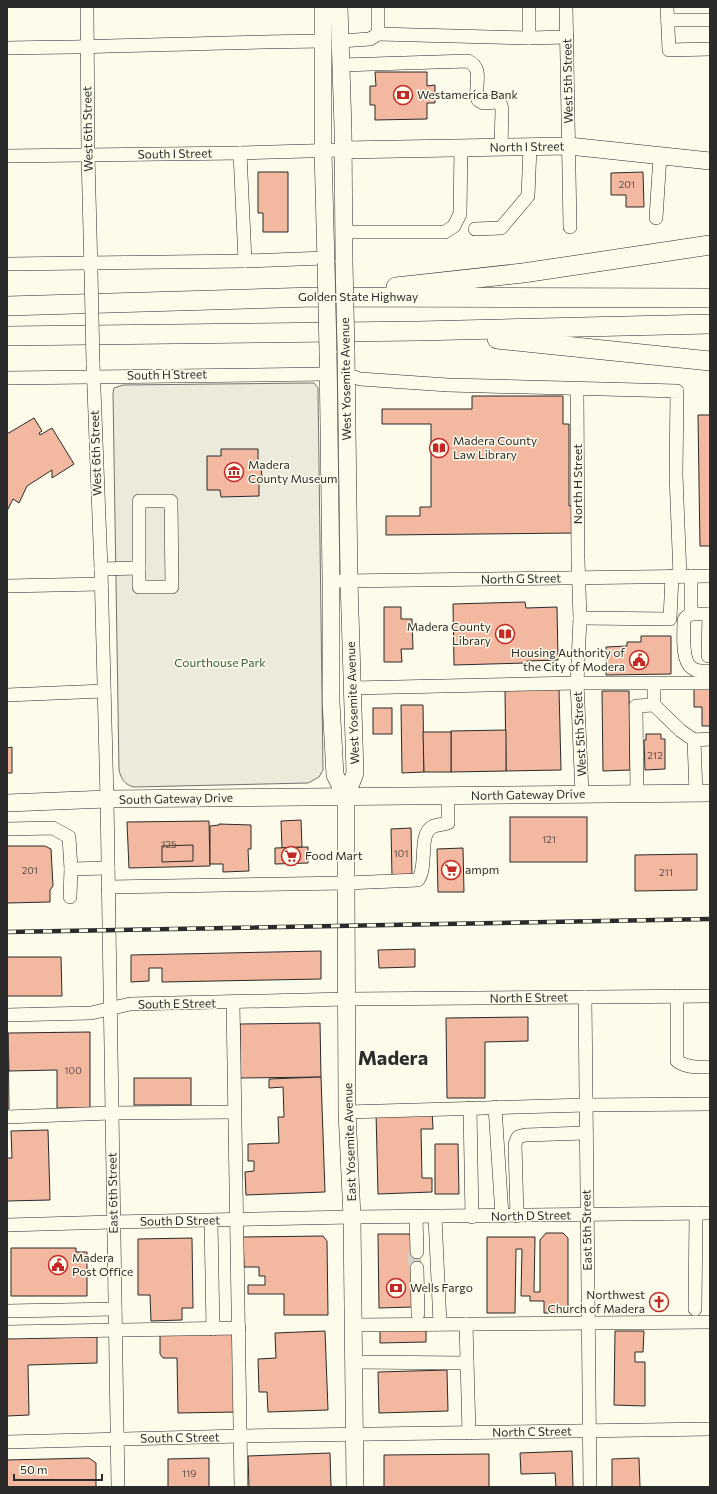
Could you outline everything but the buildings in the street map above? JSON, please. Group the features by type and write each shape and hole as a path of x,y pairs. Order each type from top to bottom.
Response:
{"highway":[{"path":"314,297 523,273 710,245"},
{"name":"Golden State Highway","path":"7,306 314,297 710,298"},
{"path":"7,336 418,331 710,324"},
{"path":"418,331 710,361"}],"main road":[{"name":"West Yosemite Avenue","path":"323,7 332,41 341,65 349,581 355,773 346,797"},
{"name":"West Yosemite Avenue","path":"339,7 332,41 323,151 328,351 331,702 335,775 346,797"},
{"name":"North I Street","path":"343,150 569,146 710,161"},
{"path":"327,374 346,374"},
{"name":"North Gateway Drive","path":"346,797 582,793 703,793"},
{"name":"South Gateway Drive","path":"7,802 107,799 346,797"},
{"name":"East Yosemite Avenue","path":"346,797 347,1112 352,1217 355,1487"}],"street":[{"name":"West 6th Street","path":"87,7 88,155 93,363 101,569 108,893"},
{"path":"378,7 378,34"},
{"path":"529,7 529,38"},
{"name":"West 5th Street","path":"566,7 570,227"},
{"path":"667,7 669,50 710,49"},
{"path":"668,20 710,20"},
{"path":"7,48 87,48 234,42 332,41 370,39 378,34 529,38 567,37"},
{"path":"341,65 468,61 476,67 476,95 478,100 483,103 498,102 501,106 501,148"},
{"path":"475,229 501,228 528,196 530,147"},
{"path":"344,232 445,232 454,226 460,214 461,148"},
{"name":"South I Street","path":"7,156 343,150"},
{"path":"240,153 245,261"},
{"path":"656,218 660,156"},
{"path":"7,264 91,267 245,261 326,260"},
{"name":"South H Street","path":"7,378 327,374"},
{"path":"346,374 360,379 440,384 677,391 676,475 681,576 691,614"},
{"name":"North H Street","path":"578,389 579,578"},
{"path":"139,501 171,501 172,587 139,587 139,568 139,501"},
{"path":"101,569 139,568"},
{"path":"580,618 670,619 681,576"},
{"name":"North G Street","path":"331,581 710,576"},
{"name":"West 5th Street","path":"579,578 580,618 577,683 582,793"},
{"path":"7,586 101,584"},
{"path":"708,656 709,614 691,614 686,616 684,620 685,658 691,668 710,671"},
{"path":"352,688 577,683 710,683"},
{"path":"654,684 654,705 681,731 694,740 710,739"},
{"path":"7,695 104,691"},
{"path":"637,793 636,706 654,705"},
{"path":"694,740 703,793"},
{"path":"108,893 418,880 423,871 426,833 431,828 448,823 448,796"},
{"path":"7,829 53,828 69,838 71,869 70,898"},
{"path":"71,869 108,868"},
{"name":"East 6th Street","path":"108,893 118,1487"},
{"path":"677,996 677,1060 688,1067 710,1067"},
{"name":"North E Street","path":"347,999 710,996"},
{"name":"East 5th Street","path":"585,997 590,1487"},
{"name":"South E Street","path":"7,1015 91,1013 130,1004 233,1003 347,999"},
{"path":"233,1003 241,1487"},
{"path":"347,1112 586,1105 710,1104"},
{"path":"496,1107 502,1216"},
{"path":"470,1108 472,1217"},
{"path":"7,1117 111,1113 235,1112"},
{"path":"517,1216 515,1144 518,1137 525,1135 586,1133"},
{"path":"695,1309 696,1213"},
{"name":"North D Street","path":"352,1217 472,1217 710,1213"},
{"name":"South D Street","path":"7,1225 352,1217"},
{"path":"416,1217 416,1251"},
{"path":"435,1217 440,1319"},
{"path":"211,1220 213,1329"},
{"path":"415,1319 417,1270"},
{"path":"7,1311 115,1309"},
{"path":"353,1325 415,1319 440,1319 466,1324 710,1322"},
{"path":"466,1324 469,1433"},
{"path":"7,1332 239,1328"},
{"path":"353,1362 467,1363"},
{"name":"North C Street","path":"354,1435 710,1429"},
{"name":"South C Street","path":"7,1442 241,1436 354,1435"}],"green space":[{"name":"Courthouse Park","path":"314,383 318,388 323,770 319,777 308,783 134,787 128,785 121,776 119,770 114,388 123,385"}],"tunnel":[{"path":"414,1252 415,1268"}],"railway":[{"path":"7,932 710,919"}],"place":[{"name":"Westamerica Bank","path":"403,95"},
{"name":"Madera County Law Library","path":"439,448"},
{"name":"Madera County Museum","path":"234,472"},
{"name":"Madera County Library","path":"505,634"},
{"name":"Housing Authority of the City of Modera","path":"639,660"},
{"name":"Food Mart","path":"291,856"},
{"name":"ampm","path":"451,870"},
{"name":"Madera Post Office","path":"58,1265"},
{"name":"Wells Fargo","path":"396,1288"},
{"name":"Northwest Church of Madera","path":"659,1302"}],"district":[{"name":"Madera","path":"393,1058"}]}
